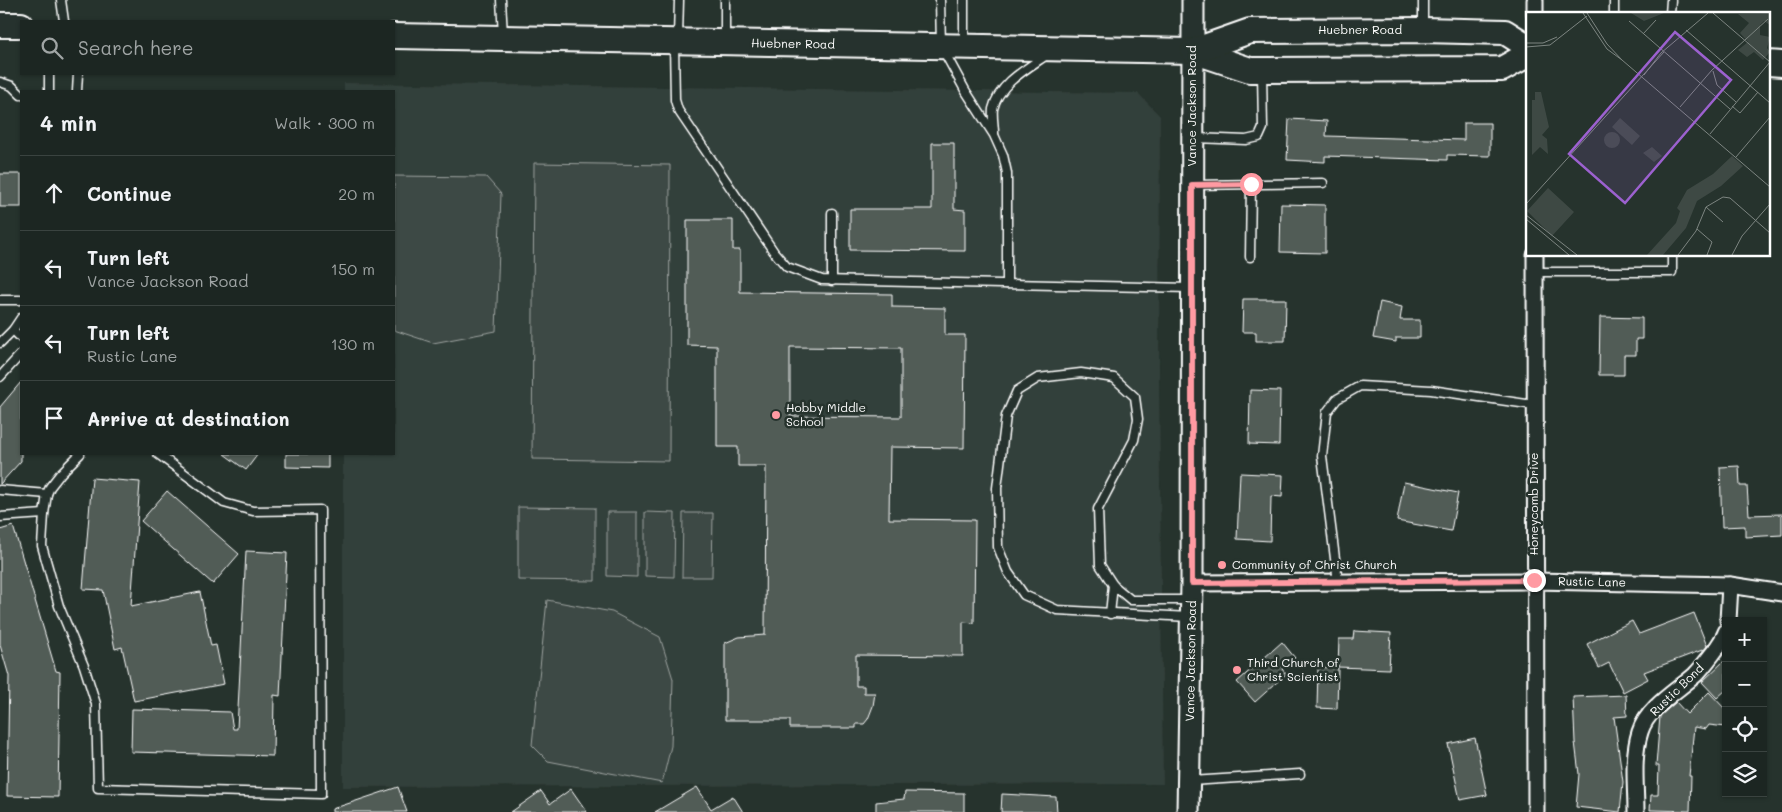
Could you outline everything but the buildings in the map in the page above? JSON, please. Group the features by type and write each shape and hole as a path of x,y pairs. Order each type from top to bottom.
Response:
{"main road":[{"name":"Vance Jackson Road","path":"1188,812 1192,600 1191,288 1193,0"},
{"path":"0,25 20,25"},
{"name":"Huebner Road","path":"1193,51 1250,31 1422,30 1505,32 1526,45"},
{"name":"Huebner Road","path":"395,36 1193,51 1250,70 1502,69 1526,56"}],"street":[{"name":"Honeycomb Drive","path":"1534,256 1536,812"},
{"name":"Rustic Lane","path":"1192,600 1338,582 1534,580 1730,585 1782,593"},
{"path":"1728,617 1730,585"},
{"name":"Rustic Bond","path":"1636,812 1636,756 1640,732 1646,720 1664,699 1696,674 1722,640"}],"lane":[{"path":"61,0 64,20"},
{"path":"501,0 503,38"},
{"path":"679,0 675,100 678,110 774,252 787,267 822,280 1191,288"},
{"path":"724,0 724,43"},
{"path":"940,0 941,46 965,90 994,135 1003,155 1007,173 1007,284"},
{"path":"964,0 964,47"},
{"path":"1422,30 1423,0"},
{"path":"994,135 993,110 1000,93 1011,81 1055,48"},
{"path":"1192,138 1246,140 1259,137 1263,128 1262,70"},
{"path":"49,75 49,90"},
{"path":"78,75 78,90"},
{"path":"0,82 12,86 20,94"},
{"path":"1192,185 1323,183"},
{"path":"1250,257 1251,184"},
{"path":"832,213 832,280"},
{"path":"1534,272 1672,272 1672,256"},
{"path":"0,300 20,300"},
{"path":"0,343 20,320"},
{"path":"13,330 20,337"},
{"path":"0,377 20,355"},
{"path":"1081,373 1114,378 1135,397 1138,419 1134,440 1098,510 1100,565 1113,585 1131,600 1192,600 1110,614 1058,610 1024,596 1008,572 998,547 997,488 1006,416 1017,391 1038,378 1081,373"},
{"path":"1338,582 1322,456 1326,412 1337,398 1360,386 1431,390 1534,404"},
{"path":"79,455 50,486 44,514 42,546 59,606 84,666 96,704 98,788 321,794 320,510 253,511 224,503 159,455"},
{"path":"0,490 47,494"},
{"path":"0,517 44,514"},
{"path":"1110,614 1113,585"},
{"path":"1189,781 1300,774"}],"shaded area":[{"name":"Hobby Middle School","path":"344,83 1138,93 1160,116 1159,377 1163,784 343,787 343,455 395,455 395,90 344,90"},
{"path":"534,163 670,165 669,461 532,459"},
{"path":"395,176 486,177 501,194 496,331 433,343 395,330"},
{"path":"518,507 595,508 595,581 518,580"},
{"path":"607,512 637,512 637,577 607,576"},
{"path":"645,512 675,513 674,577 645,576"},
{"path":"683,513 713,513 712,577 682,577"},
{"path":"547,600 612,612 660,637 673,679 671,746 662,783 548,761 532,745"}],"place":[{"name":"Hobby Middle School","path":"776,415"},
{"name":"Community of Christ Church","path":"1222,565"},
{"name":"Third Church of Christ Scientist","path":"1237,670"}],"route":[{"path":"1251,184 1192,185 1192,583 1534,580"}]}
